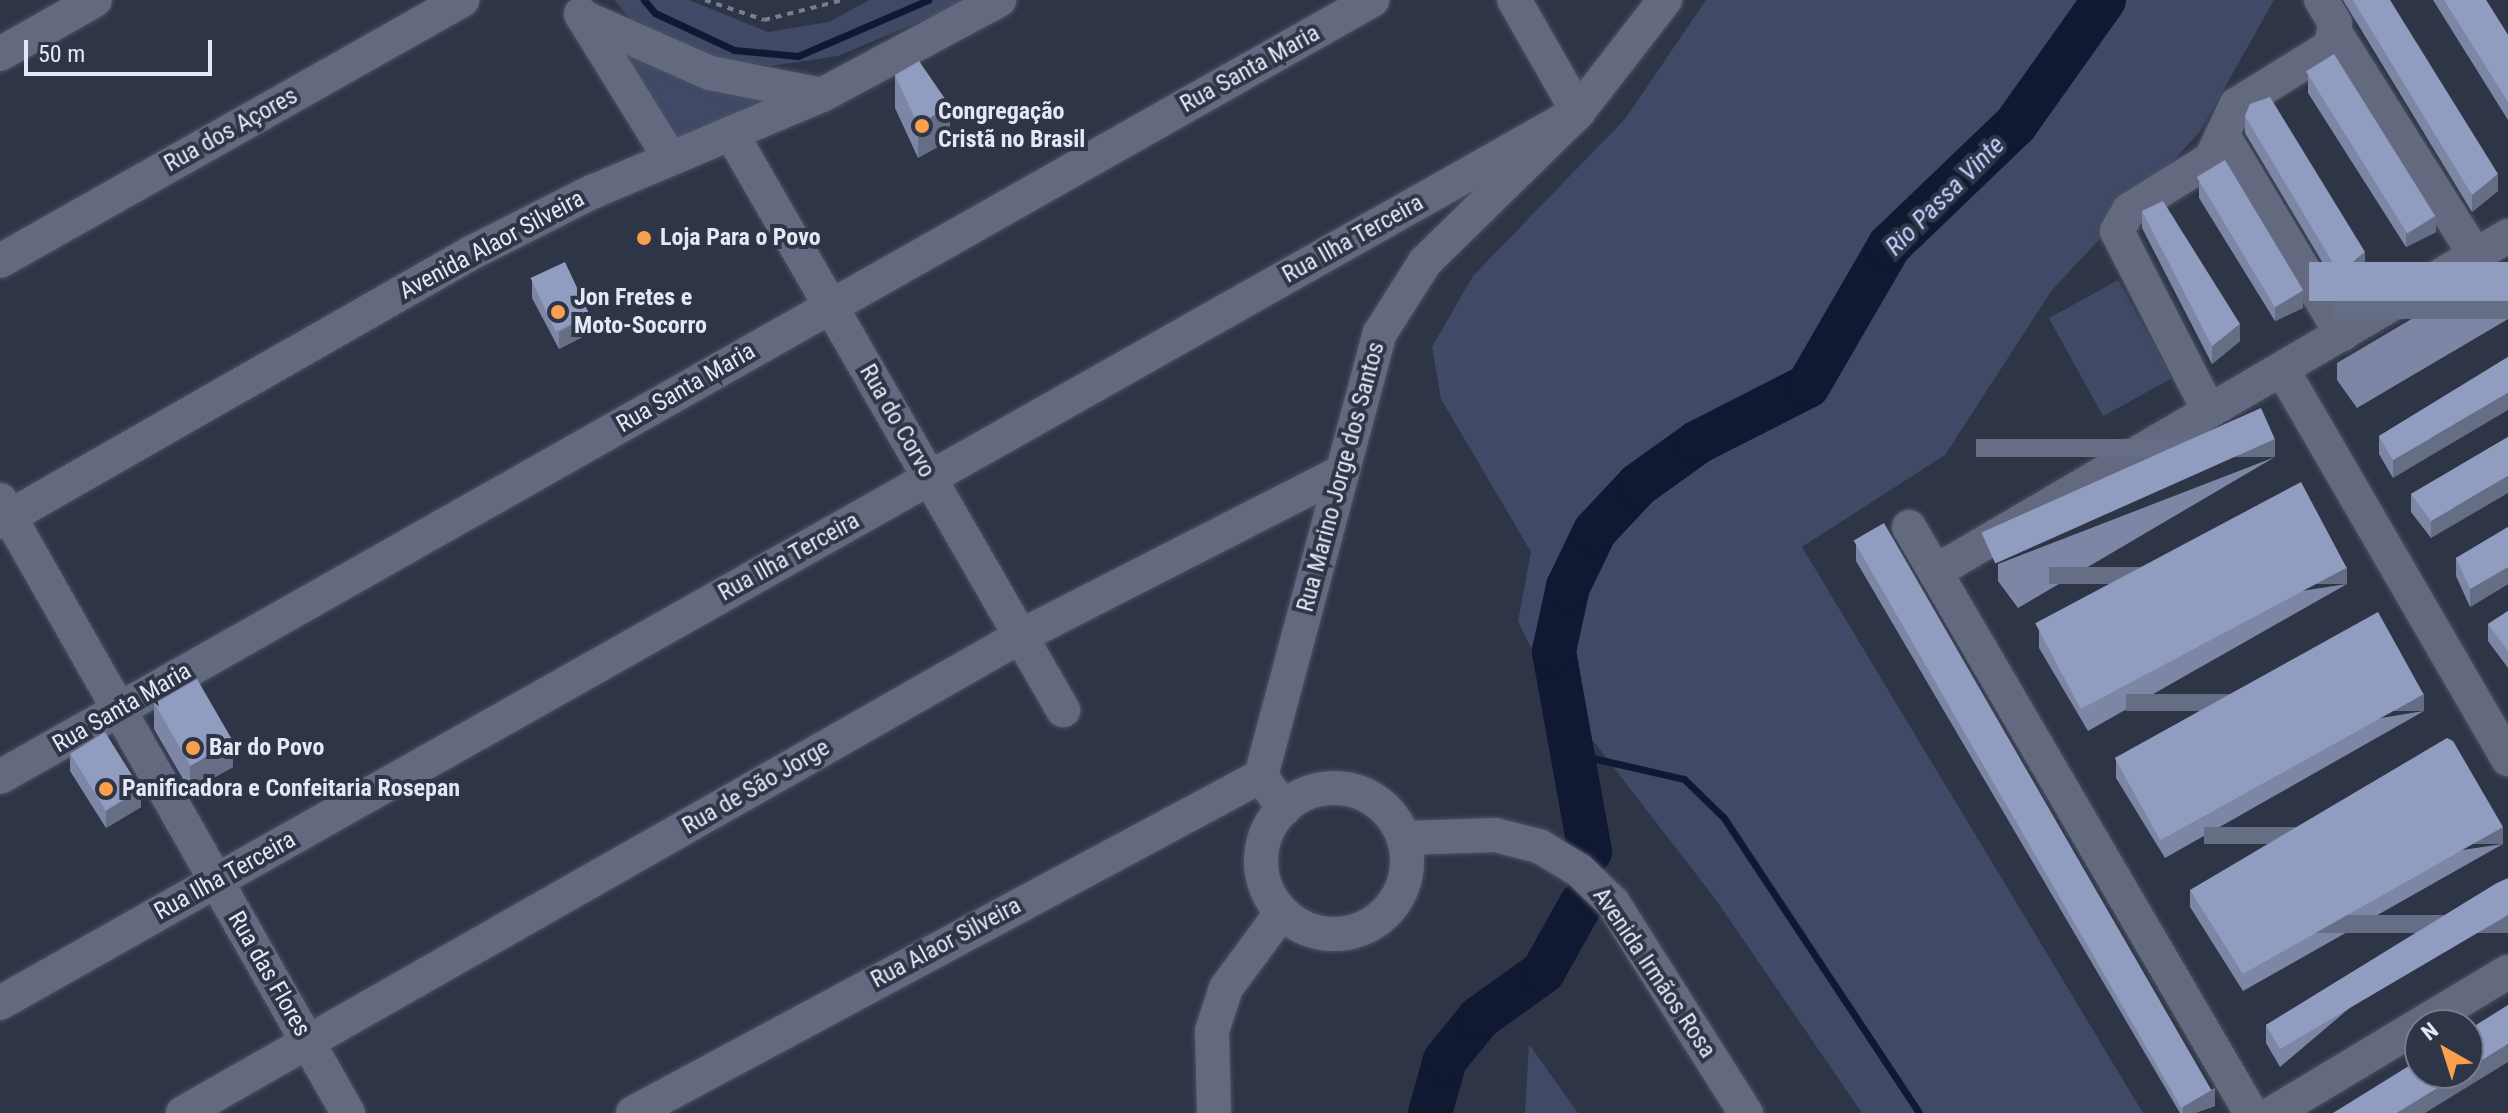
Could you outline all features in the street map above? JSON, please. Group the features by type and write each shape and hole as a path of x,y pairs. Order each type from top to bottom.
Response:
{"street":[{"path":"0,54 95,0"},
{"name":"Rua dos Açores","path":"0,261 462,0"},
{"name":"Avenida Alaor Silveira","path":"3,513 471,253 670,158 822,95 999,0"},
{"name":"Rua Santa Maria","path":"0,777 1372,0"},
{"path":"1514,0 1578,112"},
{"name":"Rua Marino Jorge dos Santos","path":"1261,776 1337,474 1400,293 1578,112 1665,0"},
{"path":"2321,0 2336,34 2475,255"},
{"path":"578,8 710,73 822,95"},
{"path":"578,8 670,158"},
{"path":"2209,411 2117,231 2129,210 2211,159 2224,137 2228,111 2323,54 2336,34"},
{"name":"Rua Ilha Terceira","path":"0,1003 1578,112"},
{"name":"Rua do Corvo","path":"731,133 1063,710"},
{"path":"2224,137 2342,334"},
{"path":"1935,572 2508,236"},
{"path":"2282,369 2508,759"},
{"name":"Rua de São Jorge","path":"183,1113 1021,636 1337,474"},
{"name":"Rua das Flores","path":"3,513 348,1113"},
{"path":"1909,527 2251,1113"},
{"path":"1261,776 1284,809"},
{"name":"Rua Alaor Silveira","path":"633,1113 1261,776"},
{"path":"1352,790 1389,812 1404,838 1404,882 1379,919 1351,932 1321,933 1282,912 1266,888 1261,860 1284,809 1308,793 1352,790"},
{"name":"Avenida Irmãos Rosa","path":"1404,838 1495,835 1539,846 1579,870 1613,903 1746,1113"},
{"path":"1214,1113 1212,1031 1226,988 1282,912"},
{"path":"2273,1113 2508,972"}],"path":[{"path":"705,0 764,20 832,6 843,0"},
{"path":"828,0 832,6"}],"shaded area":[{"path":"614,0 689,0 768,32 829,22 869,0 971,0 838,56 770,66 717,58 636,26"},
{"path":"1706,0 2274,0 2199,133 2052,290 1945,455 1802,547 2143,1113 1862,1113 1716,900 1547,681 1518,621 1531,552 1441,399 1432,347 1473,276 1625,119"},
{"path":"615,46 771,99 674,150"},
{"path":"2118,280 2172,378 2103,416 2049,318"},
{"path":"1529,1044 1578,1113 1525,1113"}],"building":[{"path":"2353,0 2390,0 2498,174 2472,195"},
{"path":"2444,0 2486,0 2508,35 2508,102"},
{"path":"2334,54 2435,216 2407,233 2306,71"},
{"path":"919,61 950,106 918,125 895,75"},
{"path":"2270,97 2365,252 2339,273 2245,116 2250,104"},
{"path":"2225,160 2303,290 2275,307 2197,177"},
{"path":"2163,201 2240,324 2212,346 2142,211"},
{"path":"565,262 590,315 555,332 531,278"},
{"path":"2309,262 2508,262 2508,301 2309,301"},
{"path":"2508,357 2508,393 2393,460 2379,436"},
{"path":"2261,408 2275,439 1995,564 1981,532"},
{"path":"2508,437 2508,476 2431,521 2411,494"},
{"path":"2301,482 2347,568 2081,709 2035,623"},
{"path":"1884,523 2212,1090 2181,1108 1854,540"},
{"path":"2508,527 2508,567 2470,589 2456,558"},
{"path":"2508,611 2508,651 2488,624"},
{"path":"2378,612 2424,694 2160,840 2115,758"},
{"path":"197,679 233,741 191,766 155,704"},
{"name":"Panificadora e Confeitaria Rosepan","path":"105,732 141,789 106,811 70,754"},
{"path":"2447,738 2453,741 2503,827 2243,974 2190,890"},
{"path":"2508,878 2508,915 2280,1049 2266,1025"},
{"path":"2508,1005 2508,1044 2484,1059 2484,1020"},
{"path":"2404,1069 2404,1089 2436,1089 2397,1113 2333,1113"}],"waterway":[{"path":"644,0 655,13 734,50 798,56 928,0"},
{"name":"Rio Passa Vinte","path":"1590,852 1554,651 1568,587 1595,531 1638,485 1698,442 1808,386 1889,246 2016,124 2104,0"},
{"path":"1565,742 1579,755 1684,779 1724,818 1919,1113"},
{"name":"Rio Passa Vinte","path":"1430,1113 1445,1060 1479,1018 1543,972 1581,904"}],"place":[{"name":"Congregação Cristã no Brasil","path":"922,126"},
{"name":"Loja Para o Povo","path":"644,238"},
{"name":"Jon Fretes e Moto-Socorro","path":"558,312"},
{"name":"Bar do Povo","path":"193,748"},
{"name":"Panificadora e Confeitaria Rosepan","path":"106,789"}]}
